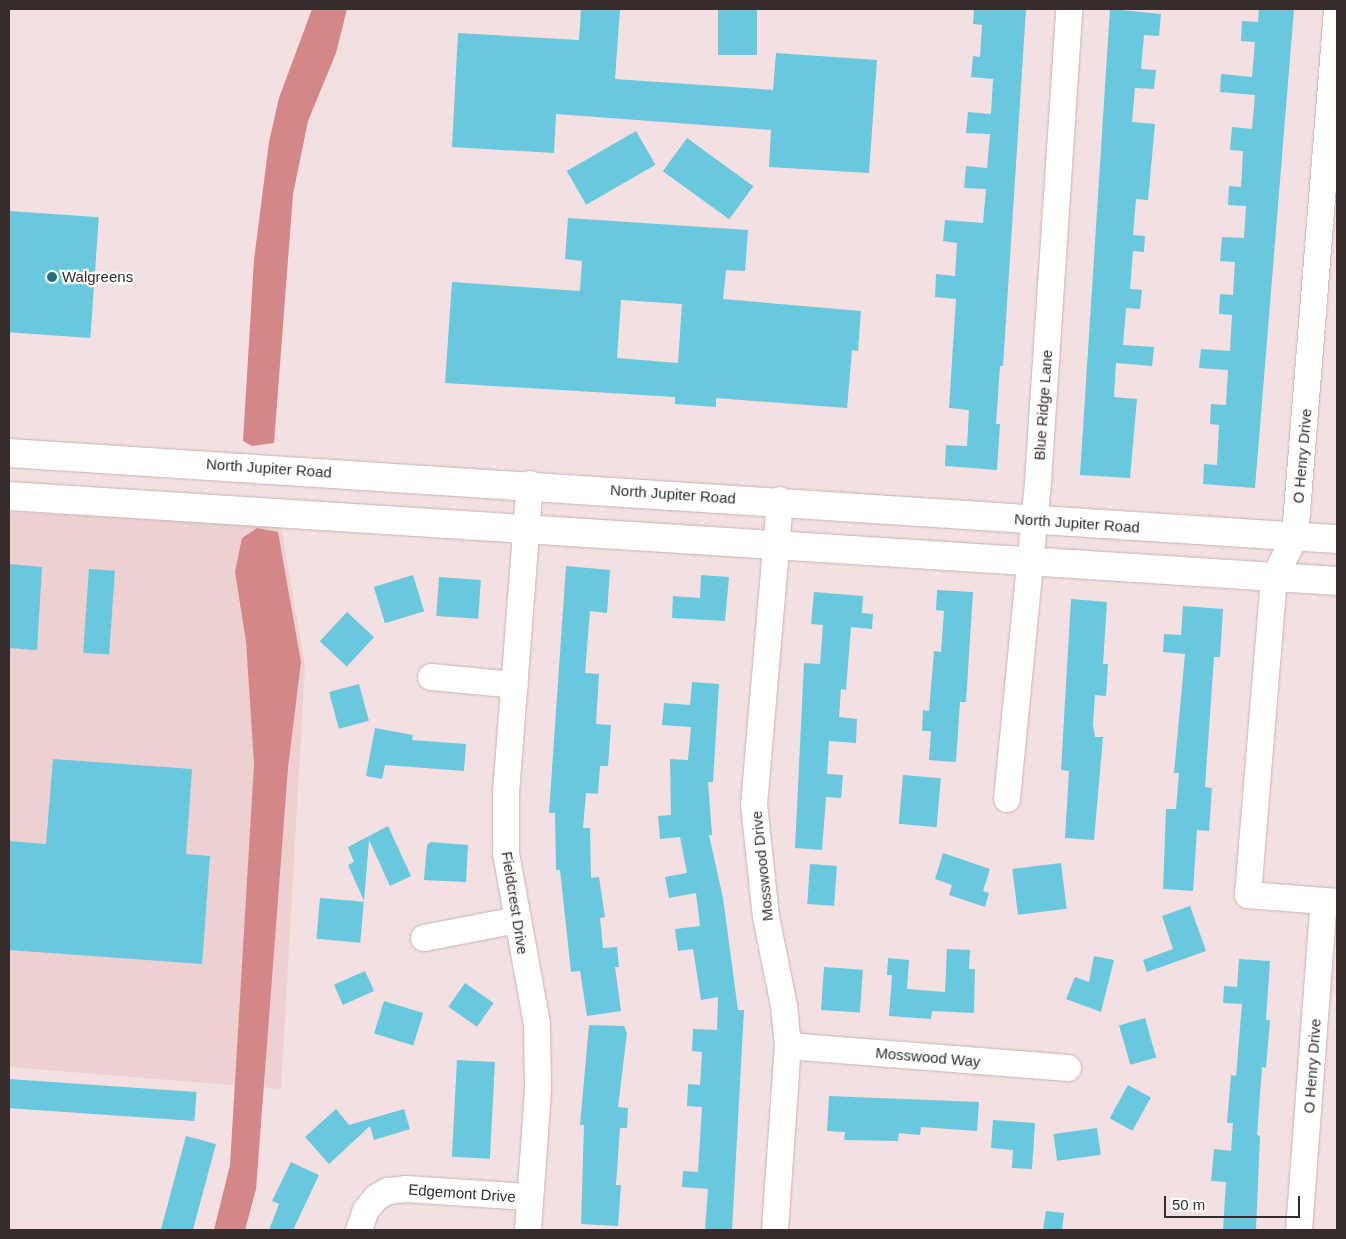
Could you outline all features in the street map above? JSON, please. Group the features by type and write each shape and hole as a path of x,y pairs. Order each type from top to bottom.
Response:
{"main road":[{"name":"North Jupiter Road","path":"9,452 780,500 1034,520 1337,540"},
{"path":"134,503 146,461"},
{"path":"9,496 776,542 1337,581"}],"street":[{"name":"Blue Ridge Lane","path":"1007,799 1034,520 1069,9"},
{"name":"O Henry Drive","path":"1299,1230 1330,901 1248,895 1274,578 1295,537 1337,11"},
{"name":"Fieldcrest Drive","path":"528,1230 528,1197 538,1089 537,1024 506,854 506,793 530,484"},
{"name":"Mosswood Drive","path":"775,1230 788,1046 784,1006 766,917 754,805 780,500"},
{"path":"431,677 515,685"},
{"path":"424,938 518,920"},
{"name":"Mosswood Way","path":"788,1046 1068,1068"},
{"name":"Edgemont Drive","path":"359,1230 366,1210 377,1197 388,1191 406,1189 528,1197"}],"shaded area":[{"path":"312,9 347,9 336,53 308,121 293,194 274,443 252,446 243,441 254,260 269,142 279,98"},
{"path":"9,512 281,526 305,666 281,1089 9,1067"},
{"path":"257,528 278,532 301,662 288,768 256,1189 245,1230 214,1230 230,1165 254,764 246,641 235,572 242,538"}],"building":[{"path":"581,9 620,9 615,79 773,90 776,53 877,60 869,173 769,167 771,130 556,114 554,153 452,147 458,33 579,40"},
{"path":"718,9 757,9 757,55 718,55"},
{"path":"974,9 1026,9 1003,366 1000,366 996,424 1000,424 997,470 945,466 946,445 967,446 969,410 949,408 956,299 935,297 936,274 955,276 957,243 943,241 945,220 983,223 986,189 964,188 966,166 987,168 990,134 966,133 968,112 991,114 993,79 971,77 973,56 980,57 982,25 973,24"},
{"path":"1110,9 1161,14 1159,36 1144,35 1141,69 1156,70 1154,89 1135,88 1132,122 1155,124 1148,200 1136,199 1133,235 1145,236 1144,252 1133,251 1130,289 1142,290 1140,309 1126,308 1123,345 1154,347 1152,366 1116,363 1114,397 1137,399 1130,478 1080,475"},
{"path":"1259,9 1294,9 1255,488 1203,484 1204,464 1217,465 1219,425 1210,424 1211,404 1226,405 1228,370 1199,368 1201,349 1230,351 1232,315 1219,314 1220,294 1233,295 1235,262 1220,261 1222,237 1244,238 1246,206 1228,205 1229,186 1241,187 1243,151 1230,150 1232,127 1252,129 1255,95 1220,92 1221,74 1252,77 1255,42 1241,41 1242,21 1258,22"},
{"path":"636,131 656,165 586,205 567,171"},
{"path":"687,138 753,186 729,219 663,171"},
{"name":"Walgreens","path":"10,211 99,217 90,338 9,332"},
{"path":"568,218 748,230 745,271 726,270 723,299 861,311 858,351 852,350 847,408 716,398 716,407 675,404 675,397 445,383 452,282 580,291 582,261 565,259","holes":["621,300 682,304 678,363 617,358"]},
{"path":"9,564 42,567 37,650 9,648"},
{"path":"566,566 610,570 607,613 590,611 585,673 599,674 596,724 611,725 608,766 600,766 598,794 586,793 583,828 590,828 591,878 599,877 605,917 600,918 603,948 617,947 619,967 615,967 621,1011 587,1016 580,971 571,972 560,870 556,870 555,813 549,813"},
{"path":"89,569 115,571 109,655 83,653"},
{"path":"413,575 424,611 385,623 374,587"},
{"path":"701,575 729,577 725,621 672,618 673,596 700,598"},
{"path":"439,577 481,580 478,619 436,616"},
{"path":"937,590 973,592 966,702 960,702 956,762 929,760 931,731 922,731 923,710 929,711 934,651 941,652 944,611 936,610"},
{"path":"814,592 863,596 862,613 873,614 872,629 851,627 846,690 841,689 839,717 857,719 856,743 829,741 827,774 843,775 841,798 826,797 822,850 795,848 804,663 820,664 823,625 811,624"},
{"path":"1071,599 1107,602 1103,664 1108,664 1106,696 1095,695 1093,724 1095,737 1103,737 1094,840 1065,838 1069,771 1061,770"},
{"path":"1183,606 1223,609 1220,657 1214,657 1205,787 1212,788 1209,831 1197,830 1193,891 1163,889 1166,809 1176,809 1179,773 1174,773 1185,654 1163,652 1164,634 1181,635"},
{"path":"347,612 374,637 347,666 320,641"},
{"path":"692,682 719,684 713,782 708,782 712,835 709,835 723,898 738,1010 744,1010 732,1230 705,1230 708,1189 682,1187 683,1171 698,1172 702,1107 687,1106 688,1084 700,1085 702,1052 692,1051 693,1029 717,1030 718,997 701,1000 693,949 678,951 675,929 700,926 696,893 669,898 665,877 687,873 680,837 660,839 658,816 671,815 670,759 688,760 691,727 662,725 664,703 690,705"},
{"path":"359,684 369,721 339,729 329,692"},
{"path":"375,728 413,735 412,740 466,744 464,771 385,765 382,779 366,776"},
{"path":"53,759 192,769 186,854 210,856 202,964 9,950 9,841 46,844"},
{"path":"903,775 941,778 937,827 899,824"},
{"path":"388,826 411,876 390,886 369,840 364,901 348,865 354,862 348,847"},
{"path":"431,842 468,845 466,882 424,880 427,845"},
{"path":"943,853 990,869 983,891 989,893 985,907 949,895 952,885 935,879"},
{"path":"1061,863 1067,909 1018,915 1012,869"},
{"path":"810,864 837,866 834,906 807,904"},
{"path":"320,898 364,902 360,943 316,939"},
{"path":"1190,906 1206,951 1147,972 1143,960 1173,949 1162,916"},
{"path":"947,949 970,950 969,969 975,969 974,1013 932,1011 931,1019 889,1016 892,975 887,975 888,958 909,960 907,989 945,992"},
{"path":"1094,956 1114,960 1101,1012 1066,999 1075,977 1089,982"},
{"path":"1239,959 1270,961 1266,1020 1270,1020 1266,1068 1262,1067 1257,1135 1260,1136 1256,1230 1223,1230 1226,1182 1211,1181 1214,1149 1231,1151 1233,1123 1227,1123 1231,1075 1236,1076 1242,1004 1223,1003 1224,986 1237,987"},
{"path":"824,967 863,970 860,1013 821,1010"},
{"path":"365,971 374,991 343,1005 334,985"},
{"path":"465,983 494,1003 477,1027 448,1007"},
{"path":"384,1001 423,1013 413,1046 374,1034"},
{"path":"1145,1018 1156,1057 1130,1065 1119,1025"},
{"path":"589,1025 624,1026 627,1033 618,1107 628,1108 627,1128 620,1128 616,1185 621,1185 618,1226 581,1224 584,1125 580,1125"},
{"path":"457,1060 495,1062 490,1159 452,1157"},
{"path":"9,1079 197,1092 195,1121 9,1108"},
{"path":"1128,1085 1151,1098 1132,1131 1110,1118"},
{"path":"829,1096 979,1102 977,1131 921,1127 920,1135 899,1133 898,1141 844,1140 845,1132 827,1131"},
{"path":"336,1109 349,1125 404,1109 410,1129 374,1140 370,1126 329,1164 305,1137"},
{"path":"993,1120 1035,1123 1032,1169 1012,1168 1013,1150 991,1148"},
{"path":"1097,1128 1101,1155 1057,1161 1053,1134"},
{"path":"186,1136 216,1144 193,1230 161,1230"},
{"path":"291,1162 319,1175 293,1230 269,1230 279,1204 272,1201"},
{"path":"1046,1211 1064,1213 1062,1230 1043,1230"}],"place":[{"name":"Walgreens","path":"52,277"}]}
